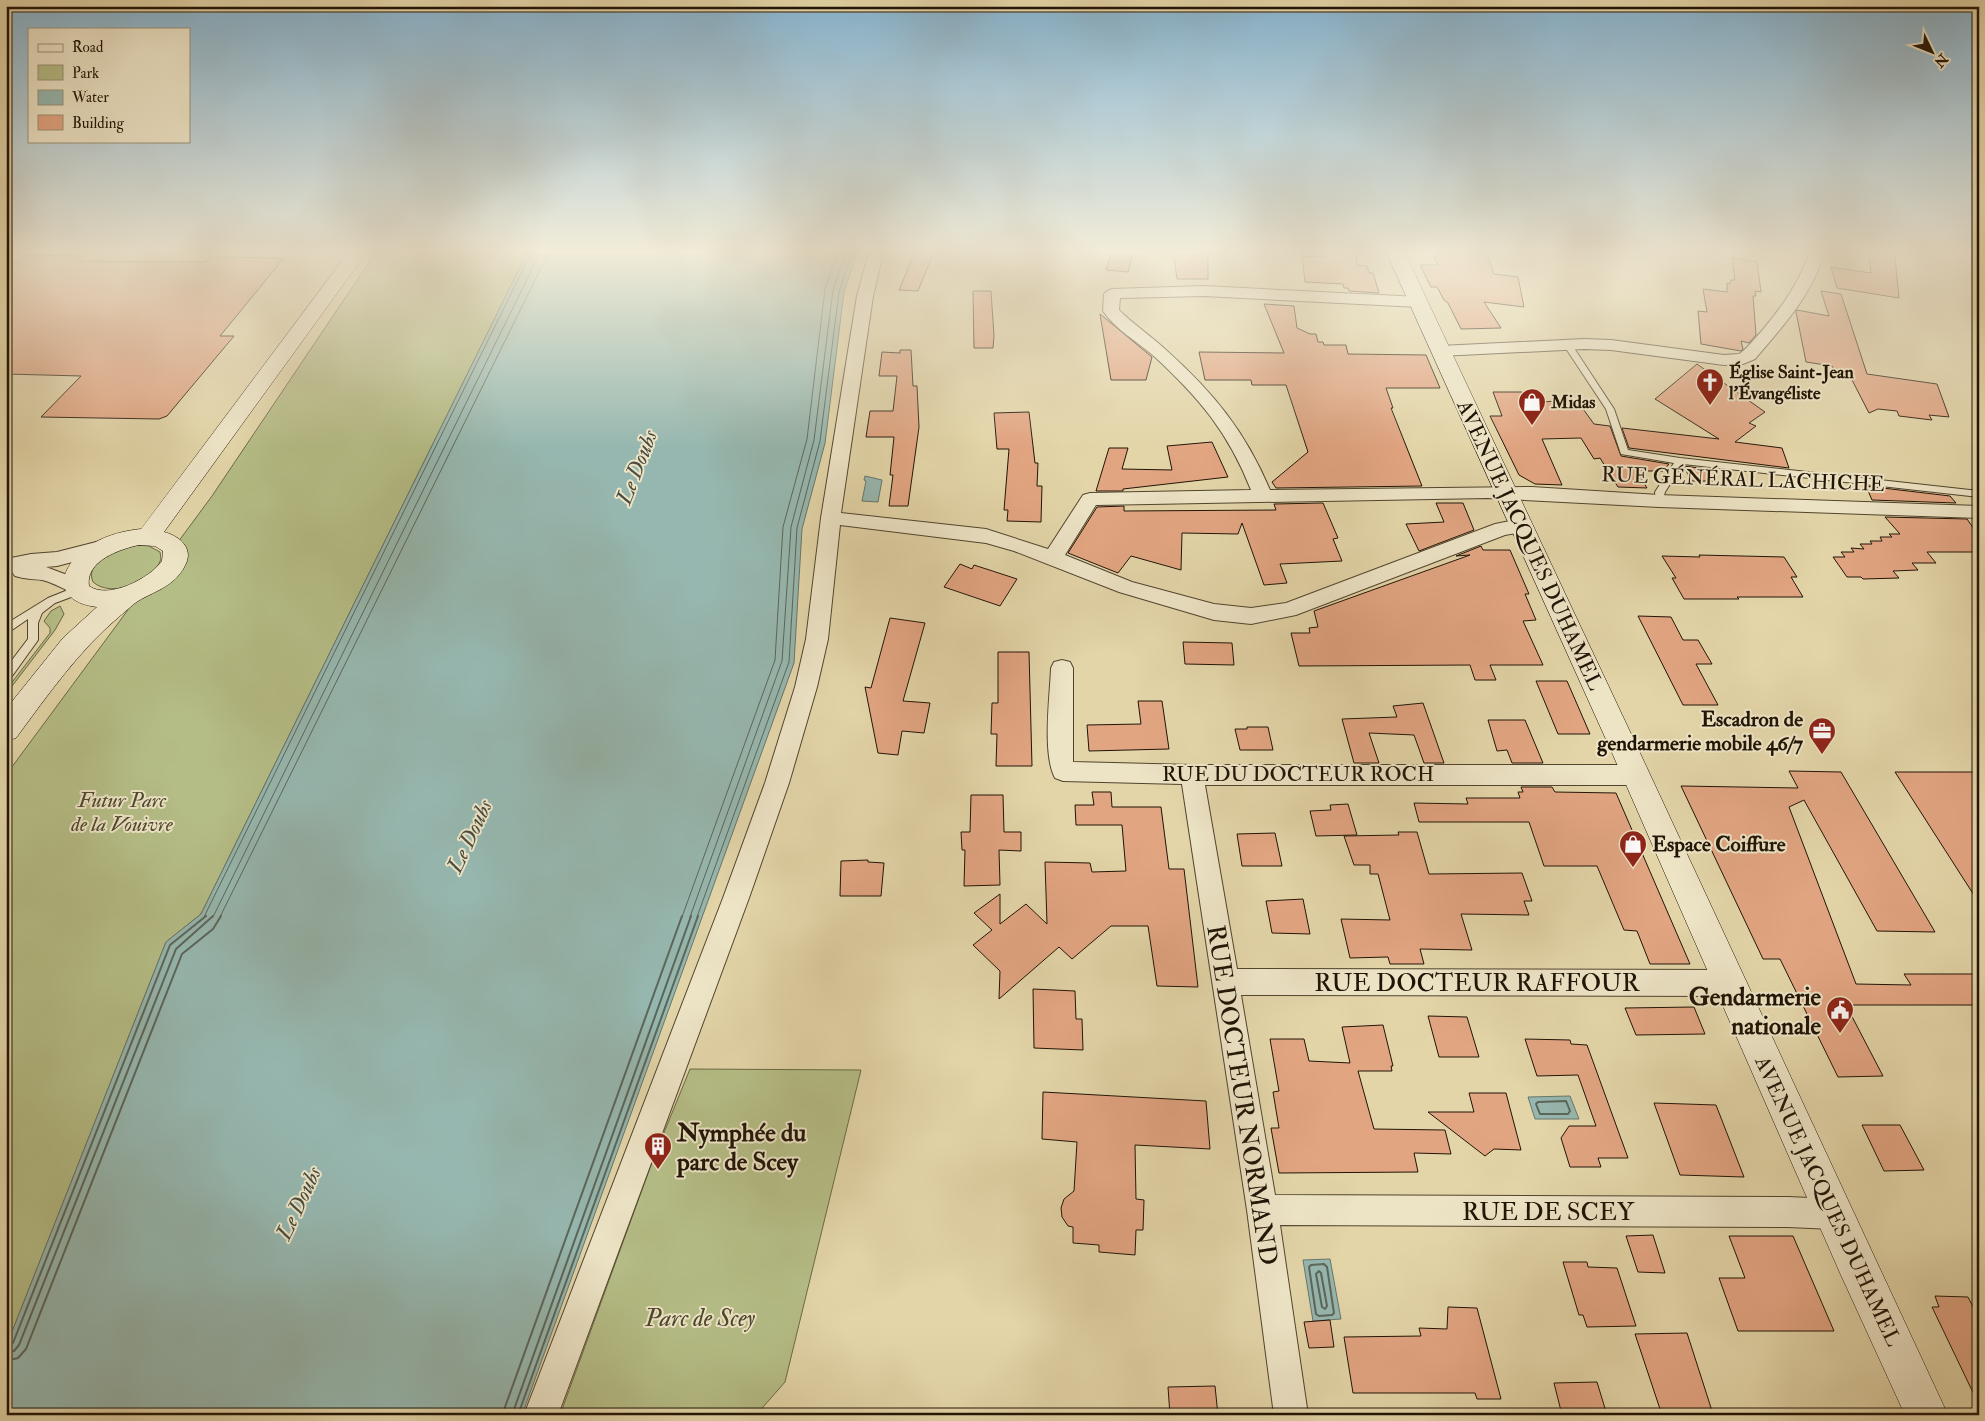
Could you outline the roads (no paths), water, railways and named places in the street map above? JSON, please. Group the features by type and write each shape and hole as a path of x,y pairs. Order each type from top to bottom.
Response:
{"main road":[{"path":"148,536 311,315"},
{"name":"AVENUE JACQUES DUHAMEL","path":"1425,315 1833,1214 1927,1415"},
{"path":"6,730 72,645 103,616 133,593 160,579 174,561 176,550 169,541 148,536 129,538 110,545 94,554 83,565 76,576 79,618 72,634 72,645"},
{"path":"78,589 92,598 102,599 133,593"}],"street":[{"path":"541,1415 730,916 777,783 806,687 816,639 831,518 861,315"},
{"path":"1115,315 1160,352 1222,419 1251,466 1263,495"},
{"path":"1440,351 1567,344 1611,345 1724,360 1742,359 1749,354 1781,315"},
{"name":"RUE GÉNÉRAL LACHICHE","path":"1053,558 1090,499 1263,495 1506,493 1659,501 1979,512"},
{"path":"831,518 986,536 1021,546 1126,587 1197,608 1240,616 1263,615 1288,610 1502,528 1520,526"},
{"path":"8,566 31,561 56,559 110,545"},
{"path":"8,566 22,572 47,574 78,589"},
{"name":"RUE DU DOCTEUR ROCH","path":"1062,668 1060,755 1063,771 1192,775 1635,775"},
{"name":"RUE DOCTEUR NORMAND","path":"1192,775 1262,1210 1291,1415"},
{"name":"RUE DOCTEUR RAFFOUR","path":"1226,982 1728,983"},
{"name":"RUE DE SCEY","path":"1262,1210 1788,1212 1833,1214"}],"lane":[{"path":"1567,344 1610,409 1624,452 1680,461 1979,494"},
{"path":"1659,501 1660,492 1680,461"},
{"path":"6,630 25,616 78,589"},
{"path":"6,676 31,644 33,620 40,610"}],"water":[{"name":"Le Doubs","path":"496,315 841,315 825,443 802,529 794,663 522,1415 6,1415 6,1347 166,942 201,914"},
{"path":"865,476 882,480 878,502 862,501 866,481 864,480"},
{"path":"1570,1096 1579,1119 1535,1119 1528,1097"},
{"path":"1330,1259 1341,1319 1313,1321 1303,1260"}],"place":[{"name":"Église Saint-Jean l'Évangéliste","path":"1710,406"},
{"name":"Midas","path":"1532,426"},
{"name":"Escadron de gendarmerie mobile 46/7","path":"1822,755"},
{"name":"Espace Coiffure","path":"1633,868"},
{"name":"Gendarmerie nationale","path":"1840,1034"},
{"name":"Nymphée du parc de Scey","path":"658,1170"}],"park label":[{"name":"Futur Parc de la Vouivre","path":"122,812"},
{"name":"Parc de Scey","path":"700,1317"}]}
